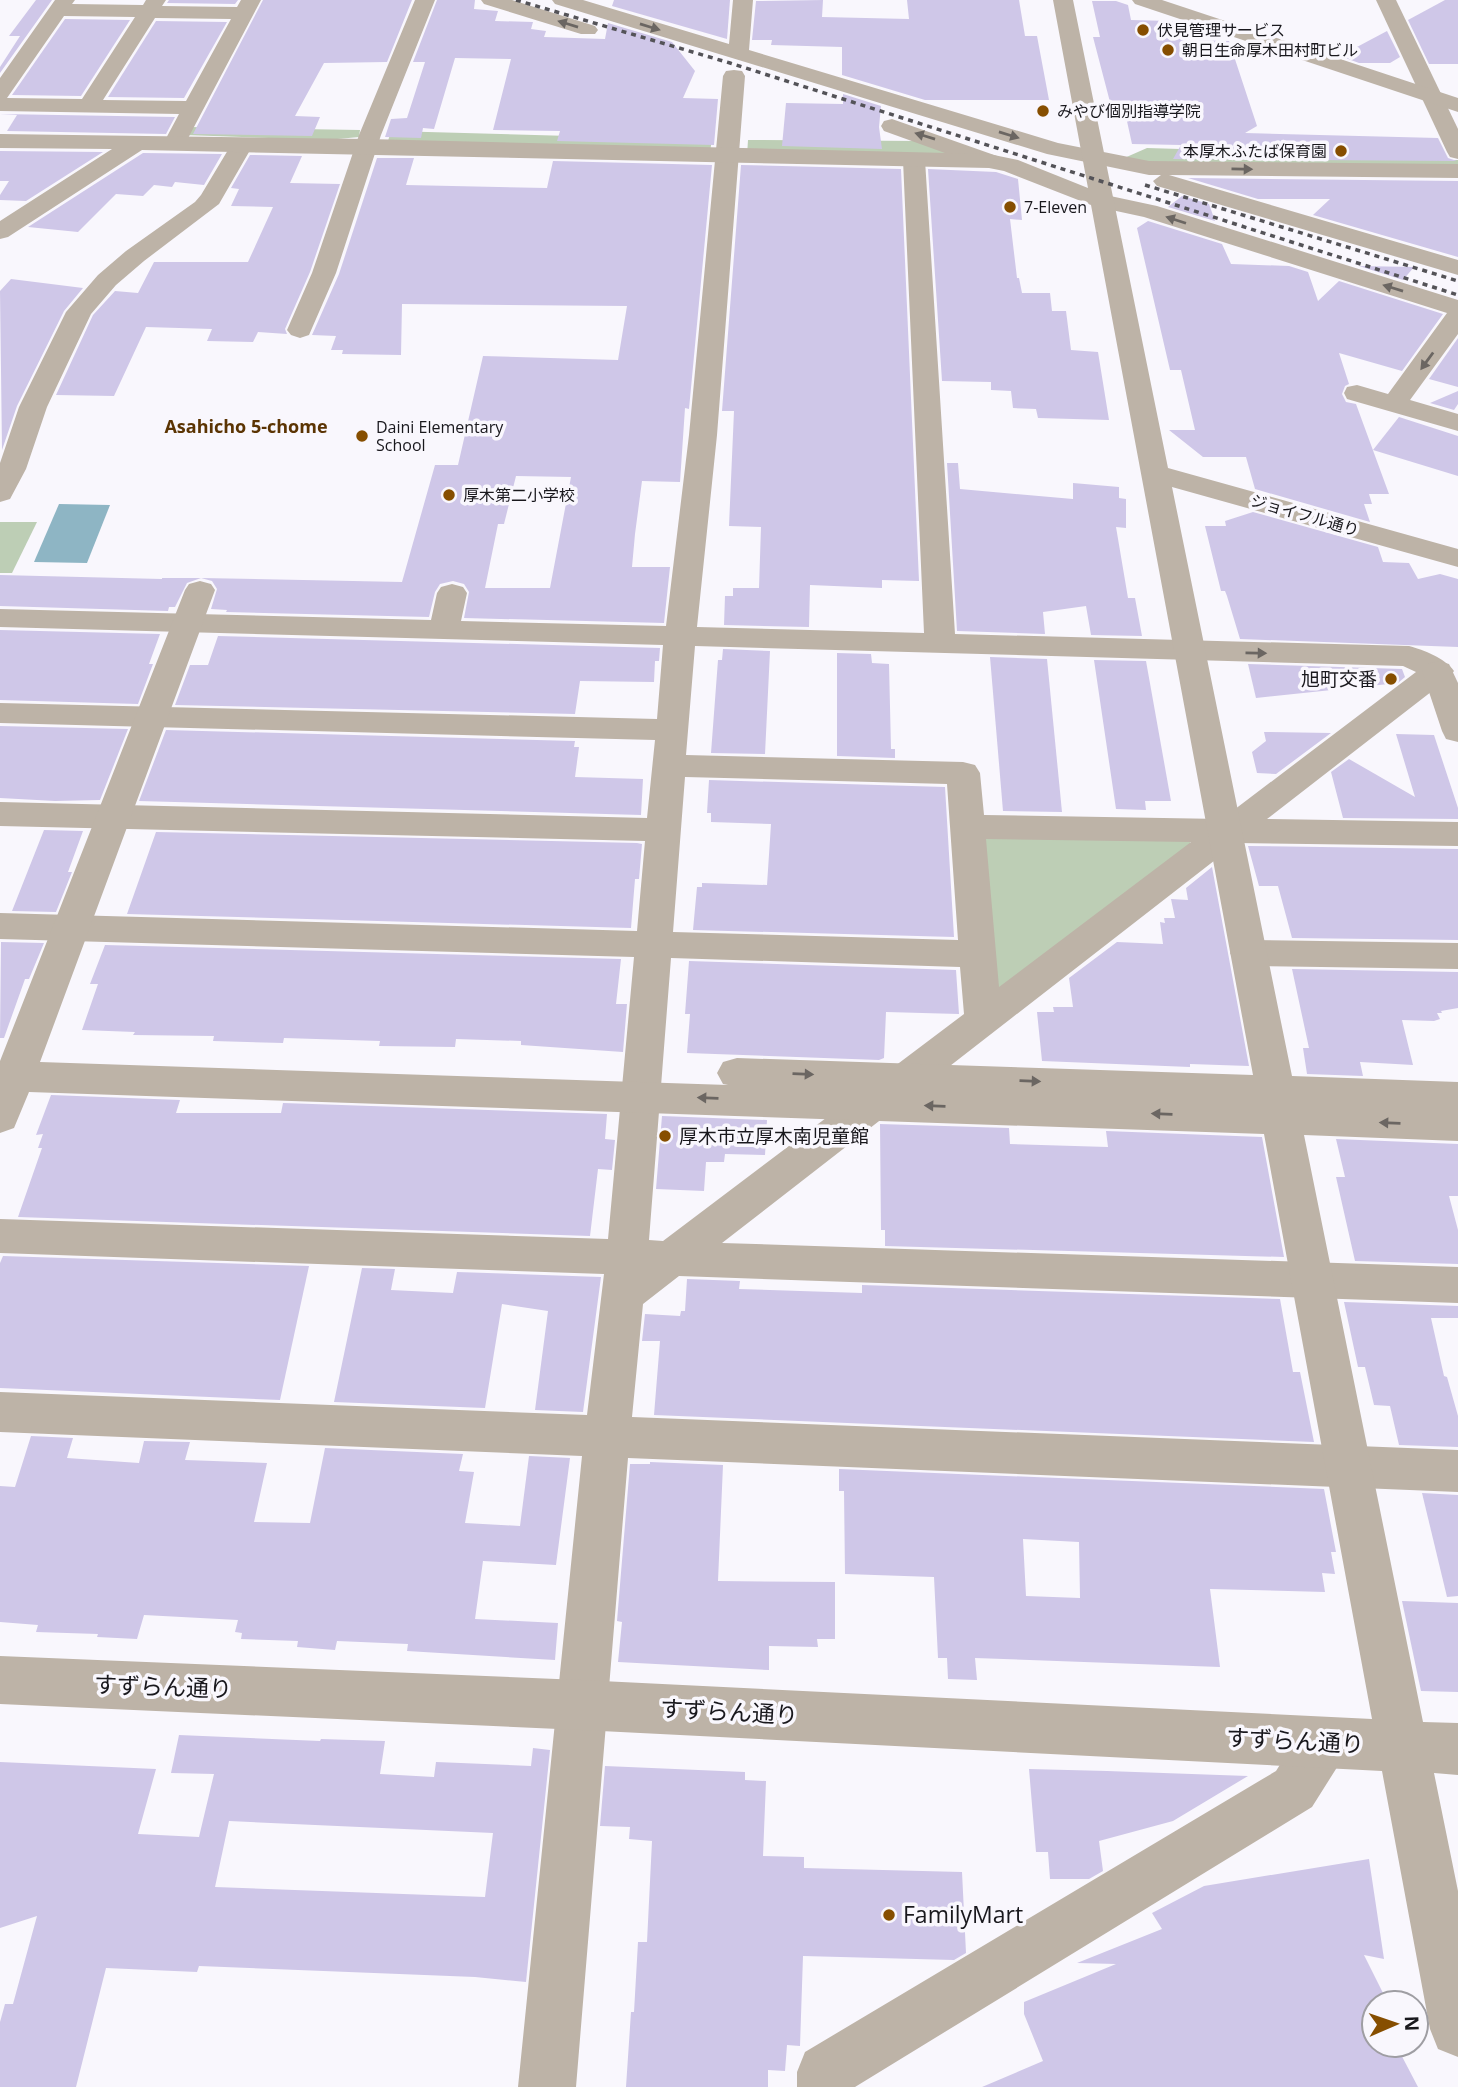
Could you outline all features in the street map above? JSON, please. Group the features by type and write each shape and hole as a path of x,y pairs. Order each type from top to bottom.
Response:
{"street":[{"path":"300,330 324,273 368,146 425,0"},
{"path":"491,0 603,35"},
{"path":"562,0 736,68 1120,163 1149,167 1458,171"},
{"path":"547,2087 581,1705 625,1276 680,636 703,435 743,0"},
{"path":"1063,0 1458,2029"},
{"path":"1142,0 1458,105"},
{"path":"1385,0 1458,152"},
{"path":"0,93 62,5 248,7 174,145"},
{"path":"88,106 152,6"},
{"path":"0,60 22,61"},
{"path":"0,104 193,108"},
{"path":"874,120 938,140 957,151 1010,165 1101,201 1149,211 1458,308"},
{"path":"0,141 368,146 989,161"},
{"path":"0,232 135,144"},
{"path":"4,477 33,407 79,312 107,280 135,256 203,207 242,145"},
{"path":"1091,154 1156,178 1458,268"},
{"path":"914,160 940,644"},
{"path":"1418,170 1427,180 1458,190"},
{"path":"1394,404 1458,316"},
{"path":"1357,393 1458,423"},
{"name":"ジョイフル通り","path":"1153,472 1458,558"},
{"path":"0,1117 9,1065 71,928 200,590"},
{"path":"444,629 452,593"},
{"path":"0,618 1409,656 1448,674"},
{"path":"1448,674 1458,731"},
{"path":"0,1236 625,1276 673,1259 1226,831 1448,674"},
{"path":"0,713 151,717 671,748 963,773 983,1019"},
{"path":"0,814 665,830"},
{"path":"967,827 1458,834"},
{"path":"0,926 978,954"},
{"path":"1248,953 1458,957"},
{"path":"9,1065 641,1083 907,1077 1278,1104 1458,1125"},
{"path":"641,1083 873,1104 1278,1104 1458,1097"},
{"path":"673,1259 1458,1285"},
{"path":"0,1412 1458,1471"},
{"name":"すずらん通り","path":"0,1680 581,1705 1458,1749"},
{"path":"826,2087 825,2072 1294,1789 1322,1743"}],"green space":[{"path":"190,127 360,130 359,137 327,140 185,135"},
{"path":"391,131 712,140 710,151 388,141"},
{"path":"748,140 922,141 948,150 952,158 747,155"},
{"path":"1147,148 1278,152 1291,159 1458,160 1458,169 1141,164 1122,159"},
{"path":"0,522 37,522 12,573 0,573"},
{"path":"984,834 1189,836 1191,846 996,1001"}],"water":[{"path":"59,504 110,505 87,563 34,562"}],"building":[{"path":"36,0 52,0 0,73 0,67 20,36 9,36"},
{"path":"169,0 238,0 235,4 167,3"},
{"path":"263,0 412,0 387,62 324,63 295,116 320,117 312,136 193,134"},
{"path":"437,0 475,0 474,9 498,11 495,21 533,22 531,29 546,31 544,37 605,39 608,23 672,42 695,71 683,98 718,99 714,145 557,141 560,131 493,130 511,59 455,58 434,129 423,128 421,138 385,137 391,119 407,118 425,62 413,62"},
{"path":"614,0 730,0 727,39 612,6"},
{"path":"823,0 822,17 909,19 907,0 1019,0 1025,36 1037,36 1049,100 925,100 842,75 842,47 771,45 772,40 752,40 756,1"},
{"path":"1445,0 1458,0 1458,64 1429,64 1408,20"},
{"path":"1092,1 1116,1 1128,5 1131,20 1171,21 1187,26 1191,40 1229,41 1257,126 1245,133 1438,138 1448,158 1457,161 1173,159 1181,145 1132,144 1123,103 1110,102 1093,37 1100,37"},
{"path":"65,19 130,20 81,96 12,95"},
{"path":"156,21 227,22 184,98 108,97"},
{"path":"1387,31 1400,57 1390,63 1359,63 1340,56"},
{"path":"843,94 881,106 879,127 882,149 782,146 786,103 843,104"},
{"path":"0,114 175,117 166,134 7,131 17,115"},
{"path":"0,151 103,152 26,201 0,200 0,195 9,181 0,181"},
{"path":"143,153 222,154 204,185 175,182 172,187 154,185 143,196 116,194 78,232 28,227"},
{"path":"250,155 302,156 290,183 340,184 310,272 285,329 287,334 258,332 253,342 207,341 212,329 146,327 114,396 56,395 93,315 115,291 138,293 154,262 248,262 273,207 231,206 239,189 231,188"},
{"path":"377,158 414,158 406,185 547,188 553,161 712,165 689,409 685,408 680,482 642,481 635,534 632,567 670,567 664,623 464,618 469,592 464,584 453,581 440,584 435,592 429,617 226,612 227,610 211,609 217,589 212,581 201,578 402,582 435,465 458,465 483,356 618,360 627,306 402,304 401,355 342,354 343,350 331,350 336,336 312,335 339,274","holes":["516,476 571,477 550,588 485,588 498,524 504,524"]},
{"path":"741,165 901,169 919,581 882,580 882,588 810,585 809,627 724,625 725,596 733,596 733,588 759,588 761,527 729,526 734,411 722,411"},
{"path":"928,169 996,172 1018,179 1022,220 1010,219 1017,278 1022,293 1050,293 1052,311 1066,311 1071,350 1098,352 1109,420 1038,418 1036,409 1013,408 1011,391 991,390 991,382 942,381"},
{"path":"1188,178 1458,181 1458,257 1313,215 1330,199 1258,199"},
{"path":"1182,196 1209,204 1215,221 1168,207"},
{"path":"1148,221 1222,244 1231,264 1289,266 1308,272 1318,301 1339,281 1443,314 1402,371 1339,353 1349,384 1345,386 1342,394 1346,402 1356,404 1389,494 1369,494 1372,504 1364,504 1370,522 1255,489 1246,457 1203,457 1169,430 1195,430 1181,370 1170,370 1137,228"},
{"path":"1359,266 1414,267 1403,280"},
{"path":"11,279 83,288 64,311 17,406 2,450 0,291"},
{"path":"1458,338 1458,387 1429,379"},
{"path":"1458,391 1458,404 1454,410 1430,403"},
{"path":"1399,417 1458,436 1458,476 1373,450"},
{"path":"947,463 958,463 960,489 1073,499 1073,483 1119,487 1119,498 1126,499 1126,528 1116,527 1128,598 1135,598 1142,636 1091,635 1086,606 1043,612 1045,634 957,631"},
{"path":"1253,512 1378,547 1383,562 1409,563 1418,579 1440,574 1458,579 1458,647 1240,639 1227,596 1225,591 1221,591 1205,526 1226,526 1225,521"},
{"path":"0,575 201,578 187,583 175,607 169,607 168,611 0,606"},
{"path":"0,630 160,634 149,664 153,664 138,704 0,700"},
{"path":"218,636 660,648 659,661 655,661 654,682 580,681 575,714 175,705 190,665 208,665"},
{"path":"723,649 770,651 765,754 711,753 718,660 722,660"},
{"path":"837,653 871,654 872,663 889,664 891,749 895,749 895,758 837,756"},
{"path":"990,657 1047,659 1062,812 1003,811"},
{"path":"1094,660 1146,661 1171,801 1145,801 1146,810 1116,809"},
{"path":"1248,664 1402,669 1405,677 1398,683 1256,698"},
{"path":"0,726 128,729 100,800 55,801 0,798"},
{"path":"166,730 575,741 574,747 579,747 575,777 643,779 641,815 139,801"},
{"path":"1264,732 1331,733 1276,774 1257,773 1252,752 1266,741"},
{"path":"1396,734 1434,735 1458,808 1458,819 1343,818 1331,772 1349,759 1415,797"},
{"path":"709,780 945,787 954,937 693,930 697,887 702,887 702,883 767,885 771,824 711,822 711,813 707,813"},
{"path":"44,830 83,831 68,872 72,872 56,912 12,911"},
{"path":"156,832 642,844 639,879 635,879 631,928 127,914"},
{"path":"1248,846 1458,849 1458,940 1292,938 1278,886 1259,886"},
{"path":"1212,867 1249,1066 1190,1064 1190,1067 1042,1061 1037,1012 1054,1012 1053,1007 1073,1007 1069,978 1117,942 1163,944 1160,922 1165,923 1164,918 1175,918 1171,899 1188,900 1186,888"},
{"path":"1,942 44,943 29,979 25,979 4,1038 0,1038"},
{"path":"105,945 621,959 616,1004 627,1004 623,1052 521,1045 521,1041 456,1039 455,1047 379,1046 380,1041 284,1038 283,1043 213,1041 214,1036 133,1035 135,1032 82,1030 98,984 90,984"},
{"path":"689,961 956,970 959,1014 886,1012 884,1058 879,1060 687,1053 690,1014 685,1014"},
{"path":"1292,969 1458,972 1458,1008 1437,1013 1440,1019 1434,1021 1402,1020 1413,1065 1360,1062 1363,1076 1307,1074 1303,1048 1309,1048"},
{"path":"51,1095 180,1100 176,1113 281,1113 283,1103 607,1114 605,1139 615,1140 612,1170 598,1169 590,1236 18,1217 42,1148 38,1148 43,1134 36,1135"},
{"path":"662,1116 767,1120 765,1155 725,1154 724,1162 706,1162 704,1191 656,1189"},
{"path":"880,1124 1009,1128 1010,1144 1108,1147 1106,1131 1262,1137 1284,1257 885,1246 885,1230 881,1230"},
{"path":"1336,1139 1458,1144 1458,1196 1449,1196 1458,1230 1458,1264 1355,1261 1336,1177 1345,1177"},
{"path":"3,1256 309,1266 280,1400 0,1388 0,1263"},
{"path":"362,1268 395,1269 391,1290 453,1293 457,1272 601,1277 583,1412 535,1410 548,1311 502,1304 485,1408 334,1402"},
{"path":"687,1279 740,1281 739,1289 862,1293 862,1285 1280,1299 1293,1372 1300,1372 1314,1442 654,1415 660,1341 642,1341 645,1314 680,1316 681,1311 685,1311"},
{"path":"1344,1302 1458,1306 1458,1318 1431,1318 1444,1376 1447,1377 1458,1416 1458,1447 1399,1445 1390,1406 1374,1405 1365,1367 1358,1367"},
{"path":"31,1436 73,1438 67,1458 139,1463 144,1441 190,1442 185,1460 267,1463 254,1522 310,1523 325,1448 463,1454 459,1471 474,1472 465,1523 520,1526 529,1456 570,1458 556,1565 483,1561 475,1619 558,1623 555,1660 407,1651 408,1644 337,1641 335,1650 297,1647 298,1641 241,1639 242,1633 235,1632 238,1620 144,1615 137,1639 97,1637 98,1634 36,1632 38,1625 0,1622 0,1486 15,1487"},
{"path":"650,1462 723,1465 718,1581 835,1582 835,1639 817,1639 818,1647 769,1646 769,1670 618,1662 622,1622 617,1621 630,1464"},
{"path":"839,1469 1324,1489 1336,1552 1331,1552 1335,1574 1322,1573 1325,1592 1210,1589 1220,1667 975,1658 977,1680 948,1679 947,1658 938,1658 934,1577 845,1574 844,1491 839,1491","holes":["1023,1539 1079,1542 1080,1598 1026,1596"]},
{"path":"1422,1493 1458,1495 1458,1596 1447,1597"},
{"path":"1402,1601 1458,1603 1458,1692 1421,1691"},
{"path":"179,1735 385,1741 380,1774 434,1777 436,1762 531,1766 533,1748 550,1750 526,1982 475,1977 199,1966 197,1972 106,1968 76,2087 0,2087 0,2022 5,2004 13,2004 37,1916 0,1928 0,1762 156,1769 138,1834 199,1837 214,1774 171,1773","holes":["229,1821 493,1833 485,1897 215,1887"]},
{"path":"605,1766 745,1772 745,1780 766,1781 763,1856 804,1857 804,1868 962,1872 966,1953 954,1960 803,1956 800,2046 787,2045 785,2071 768,2070 768,2087 626,2087 638,1942 647,1942 652,1841 629,1839 630,1827 600,1826"},
{"path":"1029,1769 1248,1776 1173,1821 1099,1841 1103,1871 1089,1879 1050,1879 1048,1852 1036,1852"},
{"path":"1369,1859 1384,1959 1364,1955 1381,1989 1360,1989 1360,2059 1403,2059 1418,2087 982,2087 1043,2061 1024,2014 1024,2002 1116,1964 1077,1963 1162,1929 1152,1913 1204,1886"}],"railway":[{"path":"516,0 730,63 1458,295"},
{"path":"1145,185 1458,281"}],"place":[{"name":"伏見管理サービス","path":"1143,30"},
{"name":"朝日生命厚木田村町ビル","path":"1168,50"},
{"name":"みやび個別指導学院","path":"1043,111"},
{"name":"本厚木ふたば保育園","path":"1341,151"},
{"name":"7-Eleven","path":"1010,207"},
{"name":"Daini Elementary School","path":"362,436"},
{"name":"厚木第二小学校","path":"449,495"},
{"name":"旭町交番","path":"1391,679"},
{"name":"厚木市立厚木南児童館","path":"665,1136"},
{"name":"FamilyMart","path":"889,1915"}],"district":[{"name":"Asahicho 5-chome","path":"246,427"}]}
